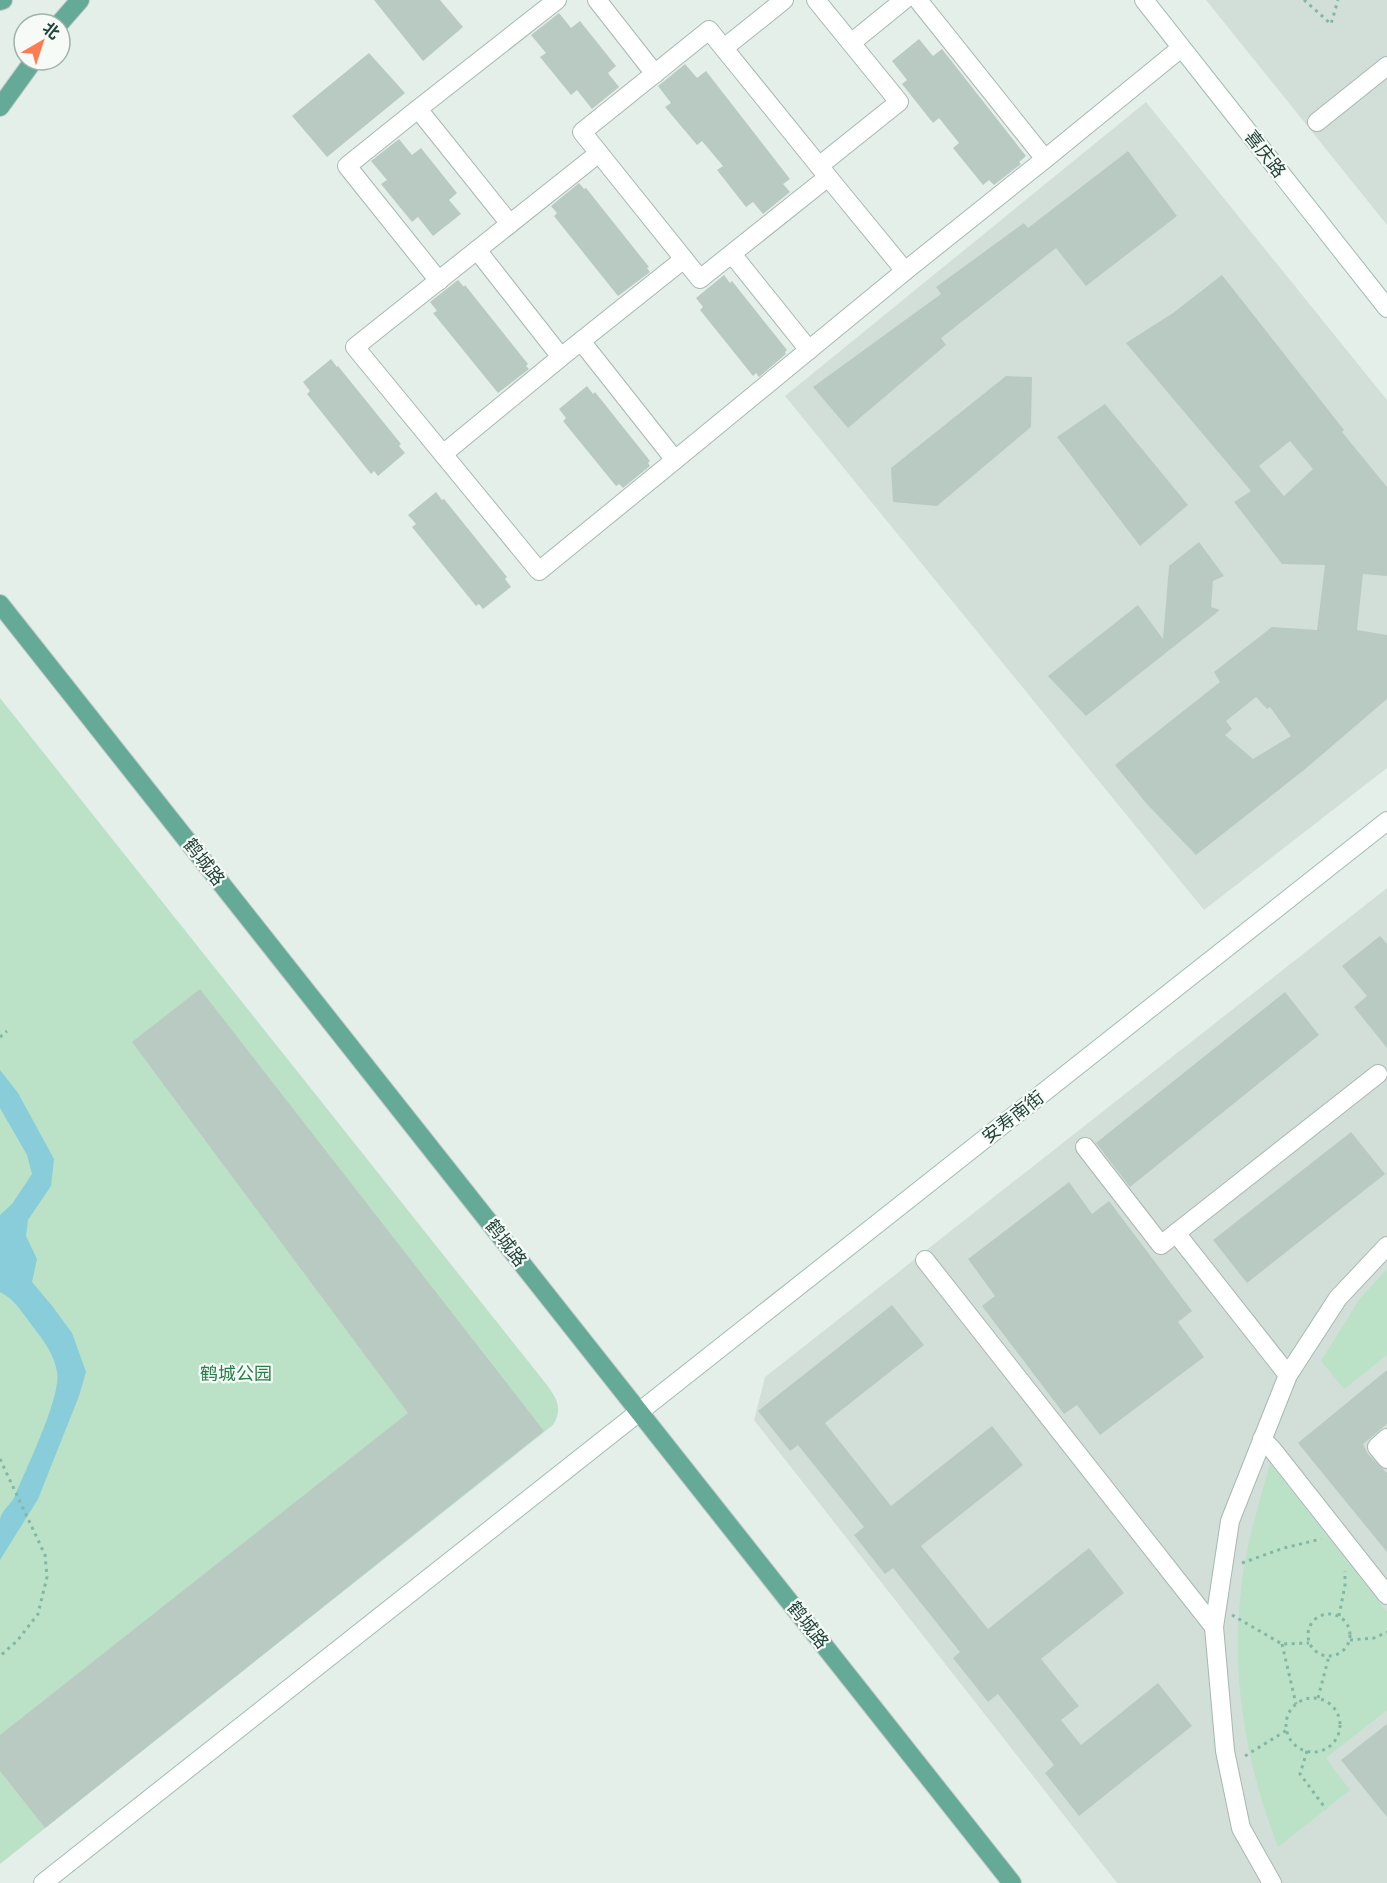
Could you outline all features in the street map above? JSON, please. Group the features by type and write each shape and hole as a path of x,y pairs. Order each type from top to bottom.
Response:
{"main road":[{"path":"70,12 80,0"},
{"path":"0,107 25,72"},
{"name":"鹤城路","path":"0,604 1012,1883"}],"street":[{"path":"439,280 347,166 557,0"},
{"path":"597,0 655,74"},
{"path":"724,48 784,0"},
{"path":"816,0 898,102 823,172 732,254 700,279 582,132 709,30 823,172 905,271"},
{"path":"851,44 904,0"},
{"path":"918,0 1046,159"},
{"name":"喜庆路","path":"1143,0 1387,308"},
{"path":"599,153 356,347 539,571 1182,48"},
{"path":"1317,122 1387,66"},
{"path":"418,109 510,224"},
{"path":"477,250 561,357"},
{"path":"732,254 808,350"},
{"path":"443,454 684,259"},
{"path":"581,341 675,460"},
{"name":"安寿南街","path":"43,1883 1387,822"},
{"path":"1085,1147 1161,1245 1384,1075"},
{"path":"1176,1233 1288,1375"},
{"path":"1272,1883 1240,1828 1225,1751 1215,1627 1230,1521 1288,1375 1338,1298 1387,1246"},
{"path":"925,1260 1215,1627"},
{"path":"1387,1438 1377,1447 1387,1459"},
{"path":"1262,1439 1387,1595"}],"path":[{"path":"1304,0 1331,24 1338,0"},
{"path":"0,1037 7,1031"},
{"path":"0,1656 17,1641 38,1614 47,1577 45,1555 1,1460"},
{"path":"1223,1570 1284,1548 1342,1538 1345,1586 1339,1616"},
{"path":"1218,1607 1282,1644 1309,1643"},
{"path":"1329,1614 1339,1616 1347,1623 1350,1630 1350,1640 1345,1650 1329,1656 1318,1653 1309,1643 1309,1629 1316,1618 1329,1614"},
{"path":"1350,1640 1374,1638 1387,1632"},
{"path":"1282,1644 1296,1704"},
{"path":"1318,1698 1329,1656"},
{"path":"1309,1698 1318,1698 1333,1706 1338,1714 1340,1732 1329,1747 1321,1751 1307,1751 1295,1745 1287,1730 1289,1713 1296,1704 1309,1698"},
{"path":"1228,1766 1287,1730"},
{"path":"1307,1751 1300,1774 1326,1809"}],"shaded area":[{"path":"1206,0 1387,0 1387,225"},
{"path":"1146,102 1387,400 1387,768 1204,910 785,396"},
{"path":"1387,888 1387,1883 1117,1883 754,1420 765,1377"}],"green space":[{"name":"鹤城公园","path":"0,698 547,1385 558,1404 558,1414 553,1425 0,1864"},
{"path":"1387,1269 1387,1355 1344,1389 1321,1361 1359,1300"},
{"path":"1270,1463 1387,1612 1387,1710 1326,1758 1350,1790 1278,1847 1254,1773 1246,1735 1238,1659 1238,1620 1242,1581 1249,1542"}],"water":[{"path":"0,1070 18,1093 54,1159 51,1186 28,1220 26,1236 37,1259 32,1282 72,1333 86,1372 79,1396 38,1499 0,1560 0,1519 15,1496 49,1415 57,1383 57,1372 45,1343 15,1303 0,1292 0,1215 12,1204 32,1174 27,1155 0,1108"}],"building":[{"path":"374,0 440,0 463,27 423,61"},
{"path":"559,13 571,28 580,21 616,66 608,73 619,87 592,109 577,90 571,95 540,57 546,53 531,35"},
{"path":"919,39 933,56 942,49 1026,156 1019,162 1021,164 994,185 989,180 983,185 953,148 959,143 939,118 933,123 902,84 907,80 892,61"},
{"path":"369,53 405,93 327,157 292,116"},
{"path":"685,64 697,78 706,71 790,179 783,184 790,192 763,214 753,202 746,207 717,170 723,166 702,141 697,145 665,107 671,103 658,86"},
{"path":"399,139 412,155 421,148 457,193 449,200 461,214 433,236 418,217 412,222 381,184 387,180 371,161"},
{"path":"1128,151 1177,216 1086,286 1056,248 941,338 946,345 848,428 813,387 941,294 936,287 1024,223 1028,228"},
{"path":"579,183 584,189 586,188 649,267 647,268 650,272 618,296 554,216 557,213 551,206"},
{"path":"724,275 730,283 732,281 787,350 786,354 759,377 756,373 753,376 700,310 703,307 696,298"},
{"path":"1222,275 1387,487 1387,576 1363,574 1357,630 1387,635 1387,699 1304,770 1196,855 1146,803 1115,765 1220,682 1214,672 1272,627 1317,630 1325,565 1282,564 1234,502 1251,491 1126,343 1173,313","holes":["1290,441 1313,469 1284,496 1259,466","1256,697 1267,709 1270,707 1291,736 1253,759 1225,735 1232,729 1226,721"]},
{"path":"458,280 464,287 465,285 528,364 526,366 529,369 498,393 433,313 437,311 430,302"},
{"path":"331,359 401,444 399,446 405,453 378,476 374,471 371,474 307,394 310,391 303,382"},
{"path":"1006,376 1032,377 1031,427 937,506 893,502 891,468"},
{"path":"587,386 593,394 595,392 650,461 648,463 650,466 623,488 619,484 616,486 563,421 566,418 559,409"},
{"path":"1105,404 1188,505 1140,546 1057,437"},
{"path":"436,492 507,577 505,579 511,587 483,609 479,604 476,606 412,527 416,524 408,515"},
{"path":"1199,542 1224,576 1213,581 1211,607 1220,610 1086,716 1048,676 1138,605 1163,639 1169,566"},
{"path":"1380,936 1387,944 1387,1048 1354,1007 1367,996 1342,966"},
{"path":"200,989 544,1431 45,1828 0,1771 0,1735 408,1413 132,1042"},
{"path":"1285,992 1319,1035 1130,1187 1096,1143"},
{"path":"1351,1132 1385,1174 1247,1283 1213,1240"},
{"path":"1069,1182 1092,1214 1109,1201 1192,1311 1178,1322 1204,1357 1100,1435 1077,1405 1064,1414 982,1306 995,1296 968,1259"},
{"path":"892,1305 924,1345 825,1423 891,1506 992,1426 1023,1465 921,1546 988,1629 1089,1548 1124,1593 1041,1659 1079,1706 1061,1720 1081,1745 1158,1683 1192,1726 1079,1816 1045,1773 1054,1765 998,1694 988,1702 953,1658 960,1652 893,1568 885,1574 854,1535 864,1527 798,1445 790,1451 758,1411"},
{"path":"1387,1370 1387,1424 1363,1444 1368,1454 1387,1473 1387,1552 1298,1443"},
{"path":"1387,1724 1387,1817 1341,1760"}]}
